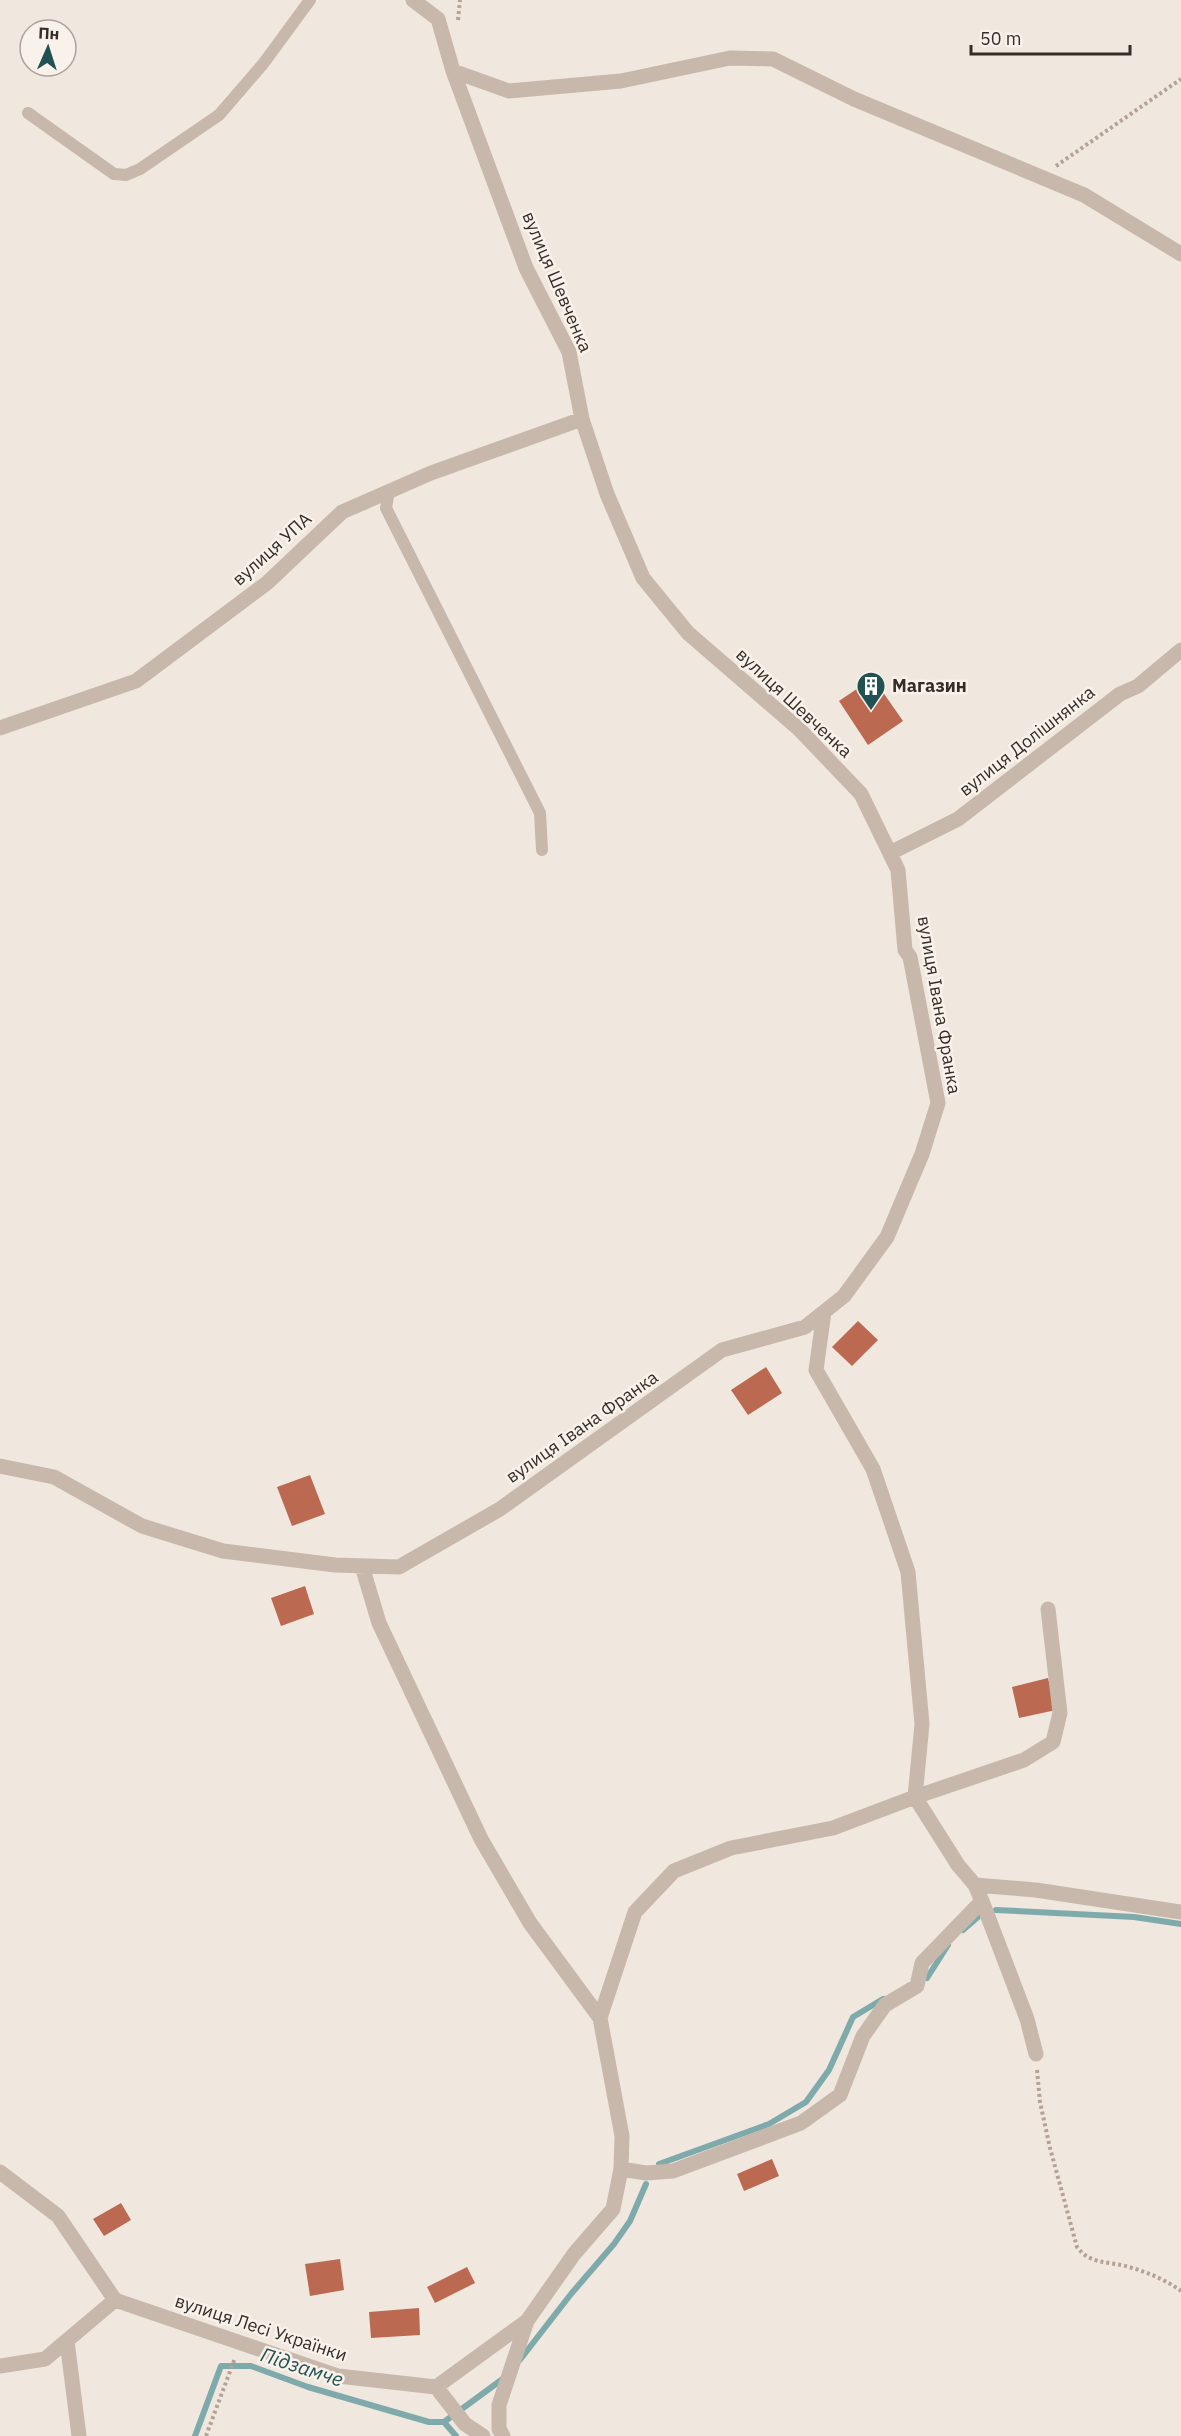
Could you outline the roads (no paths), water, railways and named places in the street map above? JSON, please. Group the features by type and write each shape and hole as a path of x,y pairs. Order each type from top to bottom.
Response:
{"street":[{"name":"вулиця Шевченка","path":"412,0 438,19 453,71 526,268 569,352 582,419 607,494 643,578 688,633 799,729 861,794 890,854"},
{"path":"453,71 509,91 621,81 730,58 774,59 854,99 1084,195 1181,254"},
{"name":"вулиця УПА","path":"0,728 136,681 267,583 342,512 431,473 582,419"},
{"name":"вулиця Долішнянка","path":"890,854 958,819 1120,694 1138,686 1181,650"},
{"name":"вулиця Івана Франка","path":"0,1466 54,1477 142,1526 224,1551 335,1565 399,1567 500,1509 722,1350 805,1326 844,1296 887,1237 922,1154 938,1103 910,957 906,950 898,870 890,854"},
{"path":"824,1312 816,1370 873,1469 908,1572 922,1724 915,1797 958,1865 975,1885 1027,2019 1036,2054"},
{"path":"362,1566 379,1623 481,1839 530,1923 600,2018 622,2136 621,2169 612,2209 574,2254 527,2321 499,2405 499,2429 503,2436"},
{"path":"600,2018 635,1912 674,1871 731,1848 833,1828 1024,1760 1053,1742 1060,1713 1048,1609"},
{"path":"975,1885 1036,1890 1181,1912"},
{"path":"621,2169 646,2173 673,2171 801,2123 840,2095 863,2036 885,2005 917,1986 922,1963 982,1901"},
{"path":"0,2172 58,2216 115,2300 45,2359 0,2366"},
{"name":"вулиця Лесі Українки","path":"115,2300 338,2376 436,2387"},
{"path":"483,2436 465,2424 436,2387 527,2321"},
{"path":"67,2340 78,2436"}],"lane":[{"path":"28,113 114,174 126,175 140,169 219,115 263,64 310,0"},
{"path":"389,491 386,508 540,813 542,850"}],"waterway":[{"path":"996,1910 1134,1917 1181,1924"},
{"path":"963,1930 978,1917"},
{"path":"927,1978 948,1945"},
{"path":"659,2164 769,2124 806,2102 829,2070 853,2017 883,1999"},
{"path":"519,2361 571,2294 614,2244 630,2221 646,2184"},
{"name":"Підзамче","path":"195,2436 221,2366 251,2366 308,2387 429,2422 444,2422"},
{"path":"456,2436 444,2422 504,2378"}],"place":[{"name":"Магазин","path":"871,712"}]}
